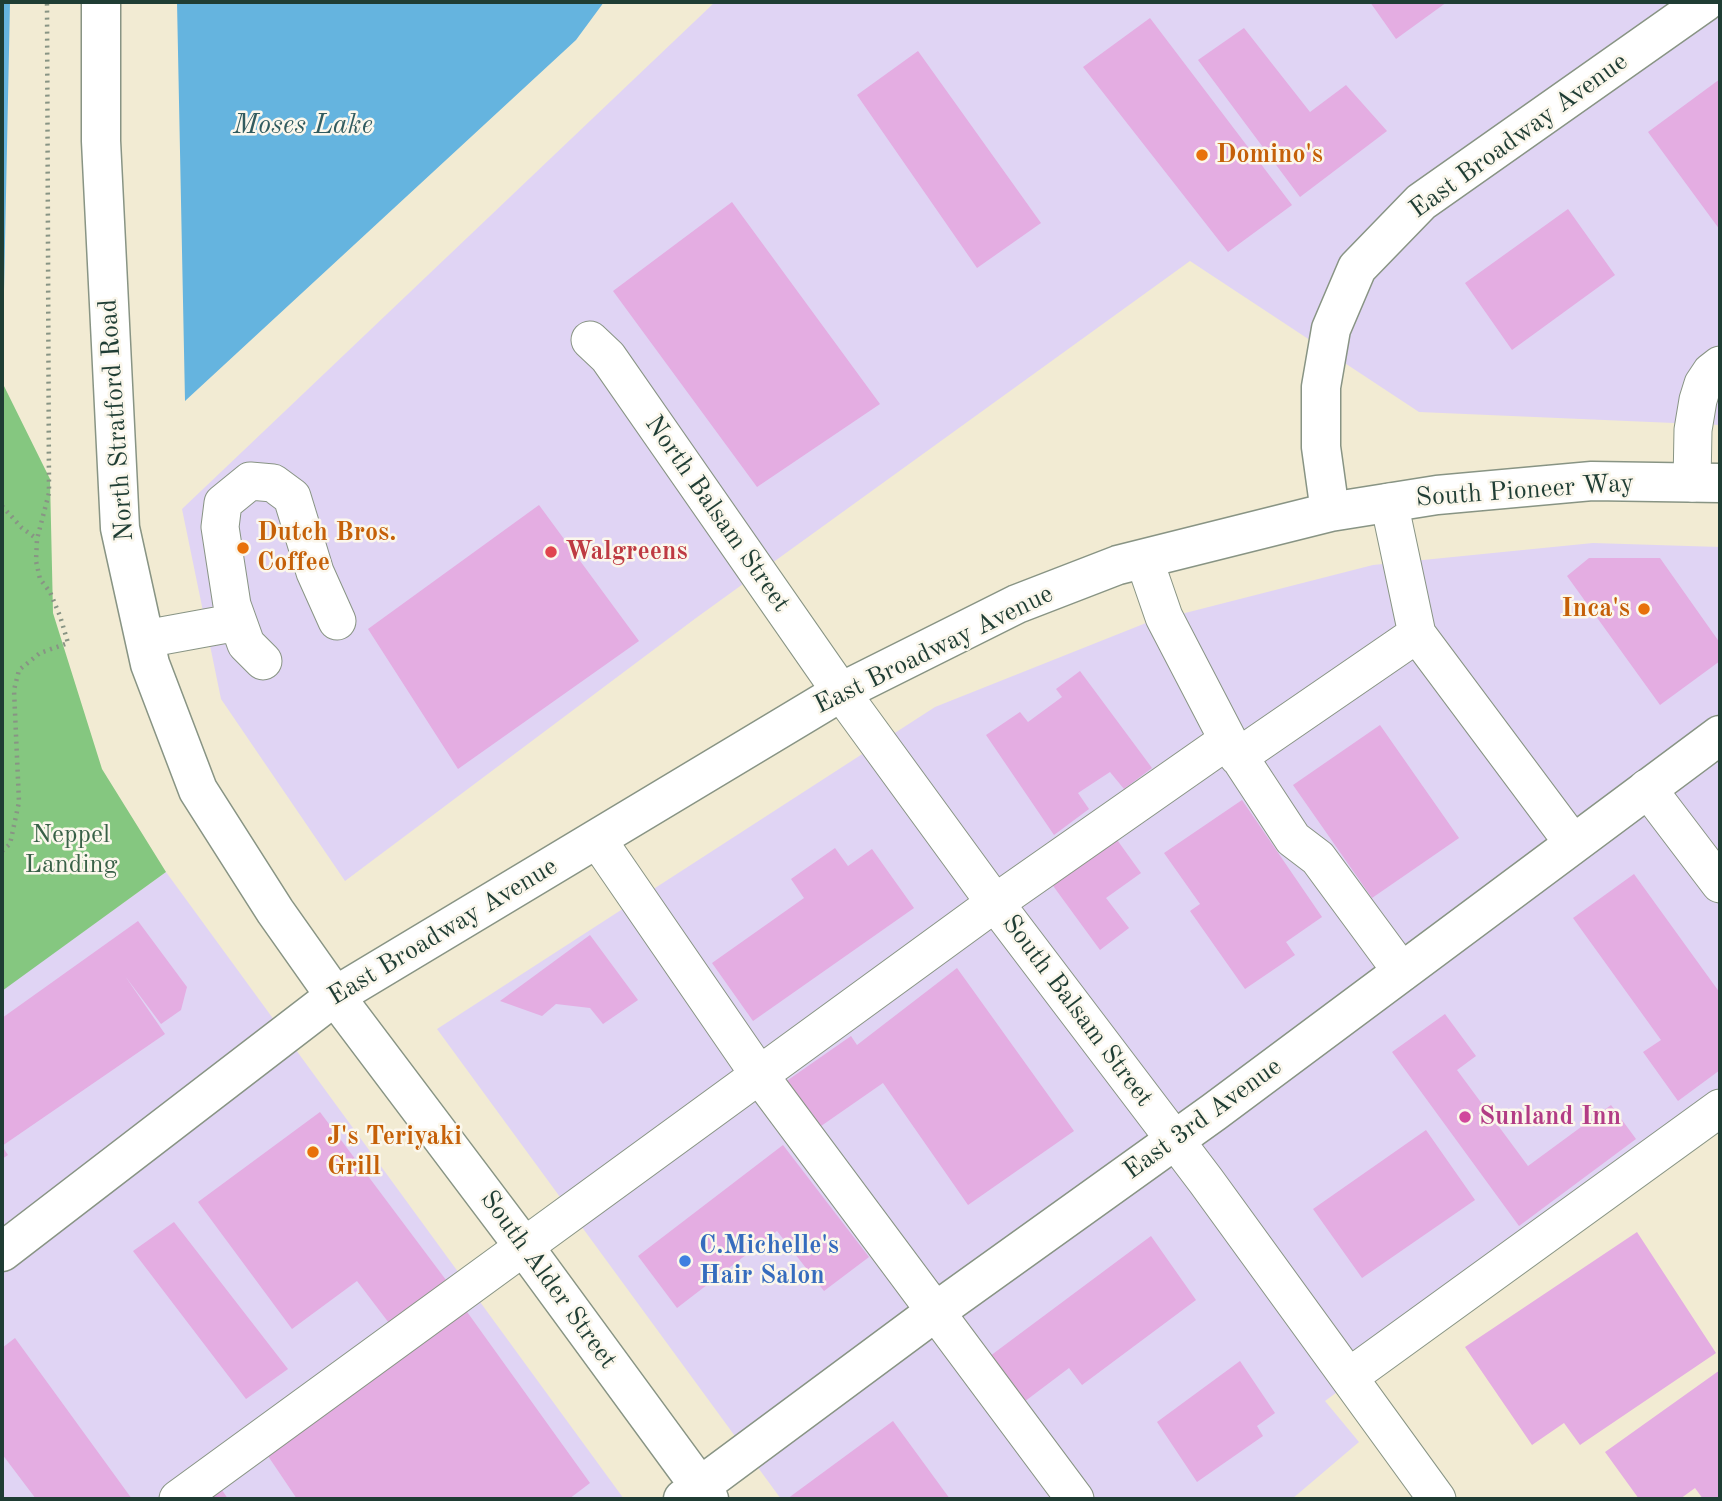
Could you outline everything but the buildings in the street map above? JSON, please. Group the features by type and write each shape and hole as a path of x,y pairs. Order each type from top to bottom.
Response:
{"main road":[{"name":"North Stratford Road","path":"101,2 101,141 121,528 150,664 198,790 275,911 335,996"},
{"name":"East Broadway Avenue","path":"2,1252 335,996 841,692 1017,604 1118,565 1330,512 1321,447 1321,387 1331,329 1357,268 1421,202 1705,2"},
{"name":"South Pioneer Way","path":"1330,512 1437,495 1592,481 1706,483"},
{"name":"East 3rd Avenue","path":"697,1495 935,1312 1175,1139 1720,735"},
{"name":"South Alder Street","path":"335,996 525,1248 697,1495"}],"street":[{"name":"North Balsam Street","path":"590,340 608,357 841,692"},
{"path":"1706,483 1693,430 1703,384 1720,365"},
{"path":"263,661 246,644 232,605 220,527 223,503 250,481 273,483 292,497 315,572 337,621"},
{"path":"1389,502 1417,634 1573,843"},
{"path":"1144,559 1164,617 1233,748 1293,838 1300,868 1392,979"},
{"path":"145,639 238,622"},
{"path":"178,1499 995,903 1233,748 1417,634"},
{"name":"South Balsam Street","path":"841,692 995,903 1175,1139 1437,1499"},
{"path":"1647,788 1720,884"},
{"path":"597,839 760,1076 1075,1499"},
{"path":"1349,1377 1720,1108"}],"path":[{"path":"2,851 10,844 19,802 14,690 19,670 40,653 68,643 50,592 40,579 36,562 37,539 49,493 47,2"},
{"path":"2,506 22,528 37,539"}],"shaded area":[{"path":"715,2 1720,2 1720,425 1419,412 1190,261 696,618 345,881 221,699 182,509"},
{"path":"1593,543 1720,547 1720,1109 1325,1401 1359,1442 1292,1499 781,1499 437,1029 935,707 1146,623 1373,565"},
{"path":"166,872 624,1499 2,1499 2,990"}],"green space":[{"name":"Neppel Landing","path":"3,384 50,479 53,613 102,769 166,872 2,991"}],"water":[{"path":"2,2 10,2 2,387"},
{"name":"Moses Lake","path":"177,2 604,2 576,40 185,401"}],"place":[{"name":"Domino's","path":"1202,155"},
{"name":"Dutch Bros. Coffee","path":"243,548"},
{"name":"Walgreens","path":"551,552"},
{"name":"Inca's","path":"1644,609"},
{"name":"Sunland Inn","path":"1465,1117"},
{"name":"J's Teriyaki Grill","path":"313,1152"},
{"name":"C.Michelle's Hair Salon","path":"685,1261"}]}
